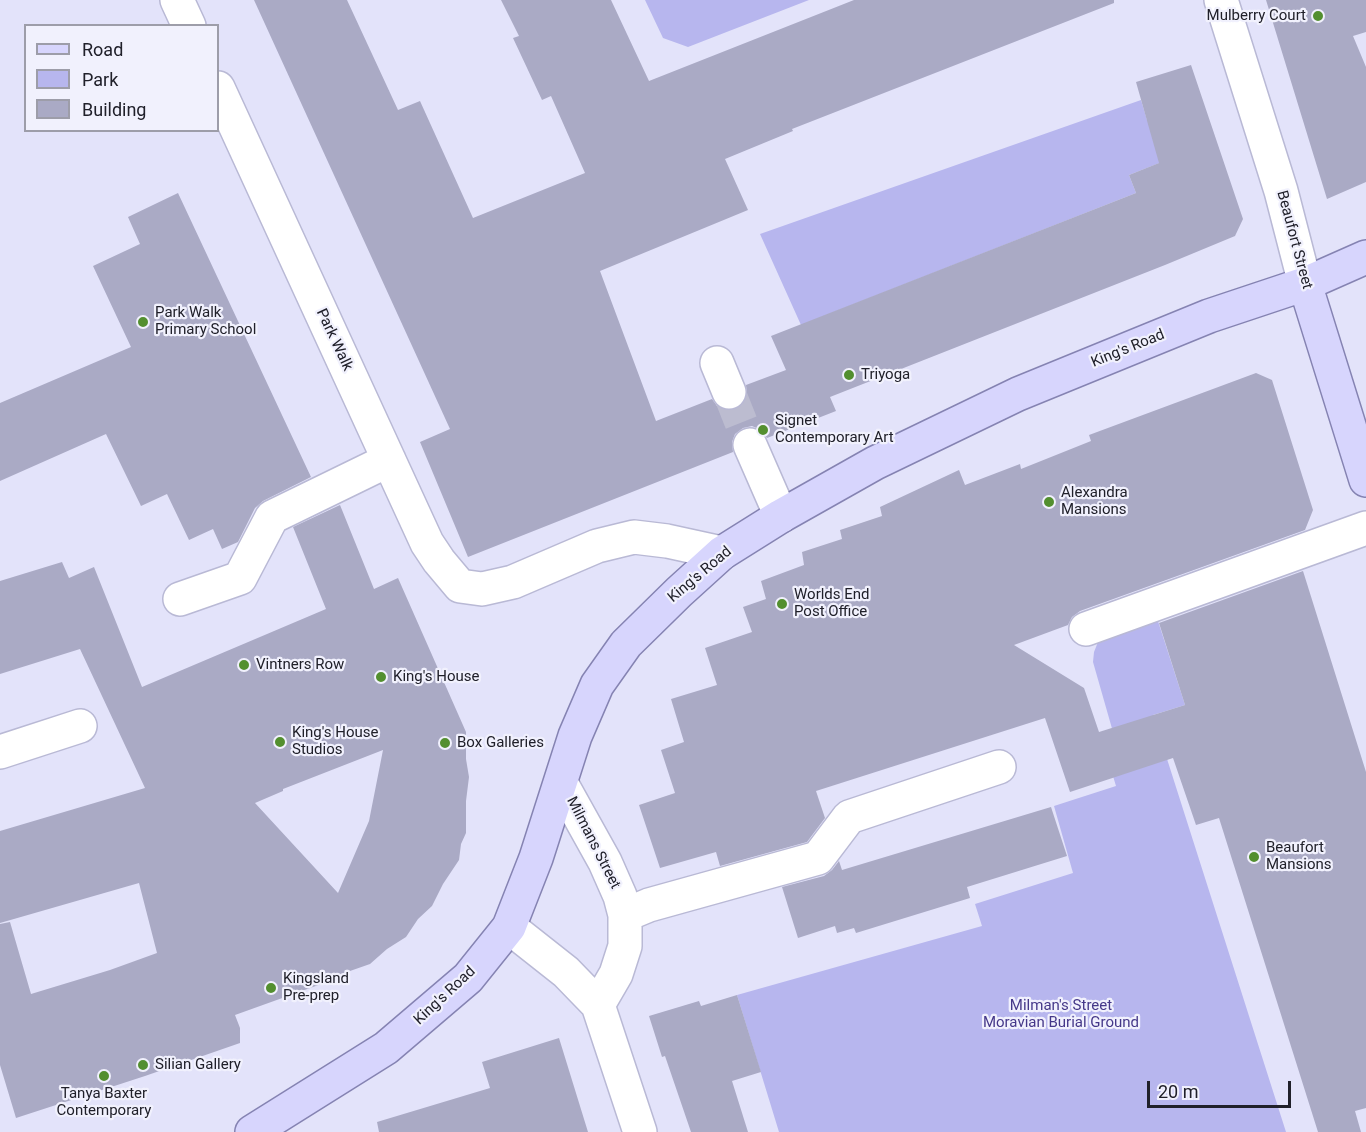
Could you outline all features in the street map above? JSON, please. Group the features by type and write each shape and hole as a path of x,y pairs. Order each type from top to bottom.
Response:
{"main road":[{"name":"King's Road","path":"252,1132 386,1048 468,978 509,927 536,858 575,736 597,685 626,644 722,553 781,516 875,463 1018,394 1209,316 1305,284 1366,257"},
{"name":"Beaufort Street","path":"1305,284 1366,480"}],"street":[{"path":"177,0 188,24"},
{"name":"Beaufort Street","path":"1221,0 1281,191 1305,284"},
{"name":"Park Walk","path":"219,90 427,543 460,586 482,589 513,582 597,546 634,537 667,541 722,553"},
{"path":"750,445 781,516"},
{"path":"180,599 240,578 272,517 389,460"},
{"path":"1086,629 1366,528"},
{"path":"0,752 80,726"},
{"path":"625,915 649,905 818,858 849,817 999,767"},
{"name":"Milmans Street","path":"561,783 605,862 620,896 625,915 625,946 616,974 598,1005"},
{"path":"509,927 566,972 598,1005 640,1132"}],"green space":[{"path":"645,0 809,0 688,47 663,38"},
{"path":"1141,100 1147,120 1153,119 1167,160 1129,175 1136,193 801,325 760,234"},
{"name":"Milman's Street Moravian Burial Ground","path":"1157,618 1185,705 1153,715 1286,1132 779,1132 737,995 982,926 975,904 1073,873 1054,806 1116,786 1103,743 1115,739 1093,662 1094,652 1098,642 1107,637"}],"building":[{"path":"254,0 347,0 398,110 420,101 473,218 585,173 551,96 542,100 513,38 519,36 501,0 611,0 649,81 854,0 1114,0 1114,3 792,129 793,131 725,159 748,210 600,271 656,421 712,399 717,406 726,410 737,409 744,403 747,395 746,385 786,370 771,336 1136,193 1129,175 1159,163 1136,82 1191,65 1243,219 1235,236 830,397 836,411 767,438 761,430 752,426 743,428 735,434 732,442 733,452 468,557 420,442 450,429"},
{"path":"1266,0 1366,0 1366,32 1353,36 1366,67 1366,182 1327,199"},
{"path":"178,193 311,477 263,501 255,508 238,542 222,549 213,529 189,540 167,494 141,506 106,434 0,481 0,403 131,347 93,266 140,244 128,217"},
{"path":"1256,373 1272,380 1313,510 1305,530 1080,611 1072,617 1068,625 1014,645 1084,688 1099,732 1185,705 1159,623 1303,571 1366,772 1366,1108 1355,1111 1361,1132 1318,1132 1219,818 1196,825 1173,758 1070,792 1045,718 816,791 825,818 807,842 720,866 716,852 660,868 639,805 675,793 661,750 684,742 671,699 717,685 705,648 752,632 743,607 766,599 761,581 804,565 802,552 842,539 840,530 882,516 880,507 959,470 965,485 1020,464 1021,469 1091,441 1089,435"},
{"path":"340,505 374,589 398,578 466,732 469,777 466,833 461,844 459,860 432,906 418,919 406,937 387,949 370,964 235,1015 240,1028 240,1043 16,1118 0,1065 0,924 10,922 31,994 157,953 139,883 0,923 0,831 145,788 80,649 0,674 0,581 62,562 69,578 94,567 142,687 326,609 293,527","holes":["383,750 369,821 338,893 255,803 283,789"]},
{"path":"1051,807 1067,856 967,887 970,898 856,933 854,928 837,933 835,926 798,938 782,887 824,876 839,861 842,870"},
{"path":"737,995 761,1072 732,1081 748,1132 691,1132 649,1016 699,1001 701,1006"},
{"path":"559,1038 588,1132 379,1132 377,1122 490,1088 482,1062"}],"tunnel":[{"path":"729,392 750,445"}],"place":[{"name":"Mulberry Court","path":"1318,16"},
{"name":"Park Walk Primary School","path":"143,322"},
{"name":"Triyoga","path":"849,375"},
{"name":"Signet Contemporary Art","path":"763,430"},
{"name":"Alexandra Mansions","path":"1049,502"},
{"name":"Worlds End Post Office","path":"782,604"},
{"name":"Vintners Row","path":"244,665"},
{"name":"King's House","path":"381,677"},
{"name":"King's House Studios","path":"280,742"},
{"name":"Box Galleries","path":"445,743"},
{"name":"Beaufort Mansions","path":"1254,857"},
{"name":"Kingsland Pre-prep","path":"271,988"},
{"name":"Silian Gallery","path":"143,1065"},
{"name":"Tanya Baxter Contemporary","path":"104,1076"}]}
